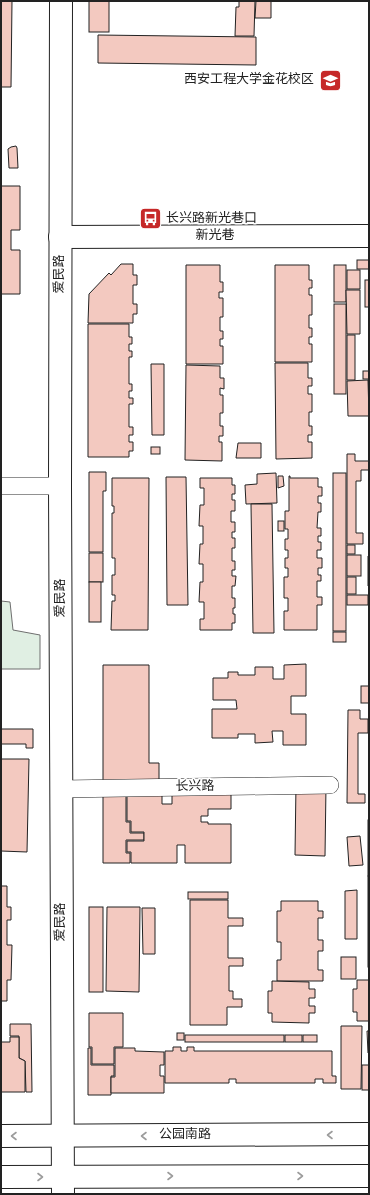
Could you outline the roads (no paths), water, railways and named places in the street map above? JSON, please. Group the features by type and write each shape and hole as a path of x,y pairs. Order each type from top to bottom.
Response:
{"street":[{"name":"爱民路","path":"61,1 60,486 63,1185"},
{"name":"新光巷","path":"60,237 369,236"},
{"path":"1,486 60,486"},
{"name":"长兴路","path":"61,789 330,785"},
{"name":"公园南路","path":"1,1136 369,1134"},
{"path":"1,1177 63,1185 369,1176"}],"place":[{"name":"西安工程大学金花校区","path":"330,80"},
{"name":"长兴路新光巷口","path":"150,219"}]}
